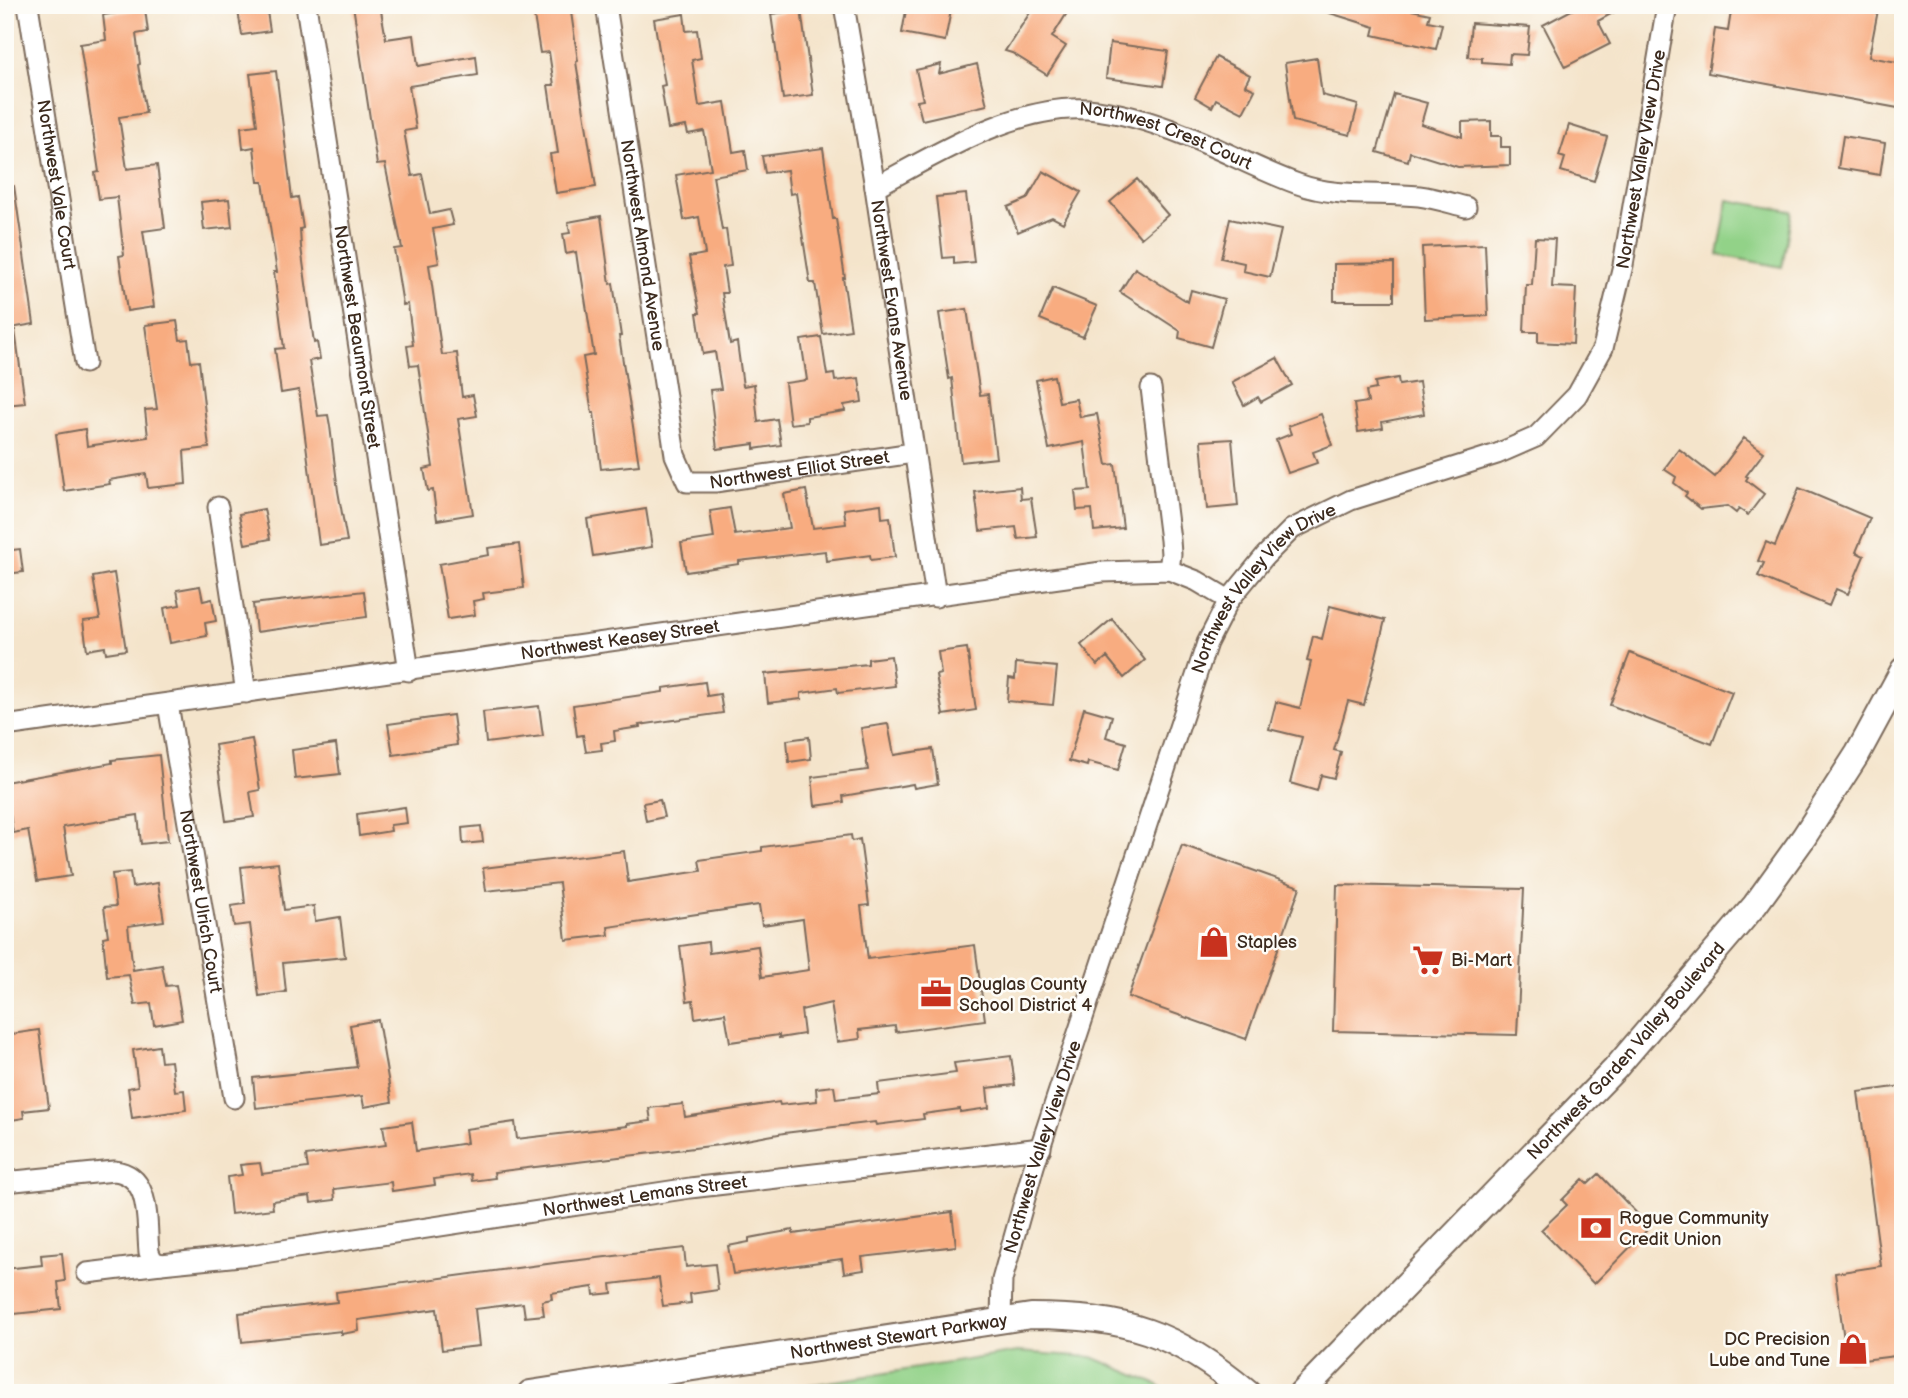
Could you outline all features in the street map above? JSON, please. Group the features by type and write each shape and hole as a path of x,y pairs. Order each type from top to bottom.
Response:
{"main road":[{"name":"Northwest Garden Valley Boulevard","path":"1301,1393 1615,1069 1739,925 1804,837 1858,752 1903,670"},
{"name":"Northwest Stewart Parkway","path":"530,1393 1031,1315 1096,1318 1130,1325 1173,1341 1203,1358 1248,1393"}],"street":[{"name":"Northwest Vale Court","path":"28,5 85,363"},
{"name":"Northwest Beaumont Street","path":"306,5 409,671"},
{"name":"Northwest Almond Avenue","path":"606,5 675,455 687,482"},
{"name":"Northwest Evans Avenue","path":"844,5 875,187 936,597"},
{"name":"Northwest Valley View Drive","path":"1002,1319 1002,1280 1041,1149 1207,643 1229,600 1265,556 1292,529 1351,500 1497,454 1536,437 1577,395 1603,348 1623,265 1667,5"},
{"name":"Northwest Crest Court","path":"875,187 948,148 1016,120 1048,111 1085,109 1112,112 1183,134 1298,184 1343,192 1417,196 1466,207"},
{"path":"1152,388 1170,540 1169,570"},
{"name":"Northwest Elliot Street","path":"687,482 715,482 913,453"},
{"path":"218,507 246,693"},
{"name":"Northwest Keasey Street","path":"5,726 1102,572 1169,570 1198,581 1229,600"},
{"name":"Northwest Ulrich Court","path":"169,704 234,1098"},
{"name":"Northwest Lemans Street","path":"87,1273 250,1255 690,1188 1041,1149"},
{"path":"5,1182 126,1172 141,1187 149,1252 153,1261 161,1264"}],"green space":[{"path":"1728,200 1792,211 1782,267 1718,255"},
{"path":"1017,1352 1092,1357 1158,1385 1169,1393 761,1393"}],"building":[{"path":"237,5 266,5 270,31 242,35"},
{"path":"353,5 380,5 386,39 414,35 418,66 476,56 478,75 409,86 416,129 404,131 412,176 422,174 430,214 449,210 453,225 433,229 439,263 429,265 442,355 457,353 462,397 473,395 477,416 458,419 473,514 437,520 433,490 428,491 424,469 433,467 418,365 410,366 407,346 413,345 408,304 403,305 394,249 402,248 385,164 377,165"},
{"path":"535,5 570,5 576,62 596,187 556,193 550,154 558,153 548,85 554,85 549,52 540,53 534,16 537,16"},
{"path":"907,5 952,5 945,41 902,33"},
{"path":"1035,5 1072,5 1052,37 1066,46 1047,75 1005,51"},
{"path":"1318,5 1389,5 1430,14 1428,21 1442,24 1436,49 1373,35 1375,27 1317,9"},
{"path":"1581,5 1627,5 1598,21 1610,44 1565,67 1543,25"},
{"path":"1732,5 1879,5 1869,57 1903,63 1898,108 1708,73 1715,29 1728,31"},
{"path":"145,9 148,32 136,34 146,113 119,117 127,169 157,165 165,228 143,231 154,307 127,311 119,256 124,255 117,197 99,199 95,173 99,172 80,44 106,40 103,15"},
{"path":"801,10 813,95 783,99 771,14"},
{"path":"684,14 686,31 697,30 701,58 692,60 699,106 725,102 733,152 745,150 748,170 713,176 722,230 726,229 731,266 723,267 727,293 722,293 730,344 737,342 743,386 754,384 758,422 777,419 781,445 754,449 754,444 717,449 710,390 721,389 715,352 703,354 697,313 700,313 689,257 705,254 699,217 684,220 676,175 711,169 704,131 688,134 686,126 668,129 661,86 665,85 654,19"},
{"path":"1471,23 1530,27 1527,55 1510,54 1509,64 1482,62 1482,58 1468,57"},
{"path":"1110,43 1168,51 1163,86 1106,78"},
{"path":"1216,57 1250,75 1245,85 1255,90 1243,113 1216,99 1212,107 1195,97"},
{"path":"1317,58 1322,95 1358,105 1350,135 1293,121 1285,63"},
{"path":"941,64 939,74 977,64 987,105 922,120 917,101 923,100 916,70"},
{"path":"276,71 292,198 298,197 303,228 300,229 301,247 314,343 317,342 320,359 309,361 318,416 328,415 347,541 319,545 299,390 281,393 275,349 284,348 274,272 277,272 263,182 258,182 254,147 243,149 241,127 257,125 250,74"},
{"path":"1394,94 1427,103 1421,124 1462,137 1462,122 1491,121 1491,136 1501,136 1501,147 1510,147 1510,165 1458,167 1410,152 1408,161 1377,152"},
{"path":"1569,125 1607,137 1594,181 1561,171 1565,158 1559,156"},
{"path":"1843,136 1885,143 1880,175 1838,168"},
{"path":"823,148 851,330 823,334 815,283 810,283 796,193 790,194 787,170 765,173 762,156"},
{"path":"1043,171 1081,192 1063,223 1052,217 1018,232 1008,207 1027,199"},
{"path":"1137,179 1168,215 1141,238 1110,202"},
{"path":"14,186 34,324 5,329 5,187"},
{"path":"966,194 974,262 954,264 954,257 943,258 936,197"},
{"path":"229,199 232,227 204,230 201,202"},
{"path":"601,216 639,465 601,469 583,357 594,355 581,273 576,252 566,254 563,234 570,233 568,222"},
{"path":"1230,219 1281,230 1270,277 1243,271 1244,263 1221,258"},
{"path":"1535,238 1555,239 1552,287 1576,288 1573,344 1538,342 1538,332 1524,332 1526,285 1532,285"},
{"path":"1485,244 1488,316 1425,319 1422,247"},
{"path":"1394,263 1394,301 1334,301 1334,264"},
{"path":"1135,268 1188,302 1191,290 1224,299 1211,347 1179,338 1180,331 1120,292"},
{"path":"1053,288 1097,306 1083,337 1040,319"},
{"path":"967,309 980,395 988,394 996,458 961,462 952,378 949,379 939,313"},
{"path":"177,321 180,340 188,339 191,362 199,361 209,448 184,451 186,484 148,488 146,474 109,480 110,484 64,491 56,434 85,429 87,446 148,437 145,410 157,409 145,325"},
{"path":"15,330 25,403 5,405 5,331"},
{"path":"821,337 827,375 834,374 835,381 859,378 862,402 844,405 845,411 807,417 807,422 790,424 785,383 807,380 801,340"},
{"path":"1277,358 1292,385 1261,402 1258,397 1244,405 1232,382"},
{"path":"1054,376 1059,402 1076,399 1080,417 1097,414 1107,465 1115,464 1123,528 1094,531 1092,509 1077,510 1075,491 1090,490 1084,442 1049,449 1036,380"},
{"path":"1398,378 1399,385 1419,382 1424,414 1382,422 1383,428 1358,432 1354,404 1368,402 1366,391 1376,389 1375,382"},
{"path":"1321,414 1332,445 1313,452 1317,463 1288,473 1276,440 1291,434 1288,426"},
{"path":"1744,438 1764,452 1746,476 1746,480 1764,494 1748,515 1739,509 1736,513 1727,506 1701,509 1674,483 1676,477 1664,469 1679,449 1715,477"},
{"path":"1232,439 1238,506 1207,509 1201,441"},
{"path":"1020,487 1021,499 1031,498 1037,537 1018,539 1016,527 980,531 975,492"},
{"path":"1799,488 1870,518 1856,552 1864,556 1848,594 1836,589 1829,606 1758,576 1764,563 1758,561 1766,542 1775,546"},
{"path":"806,490 813,528 846,524 844,509 881,504 882,518 890,517 895,557 871,560 870,555 826,561 825,551 739,561 739,564 686,572 681,543 714,538 710,511 730,508 735,535 790,528 784,494"},
{"path":"264,509 270,539 245,544 239,514"},
{"path":"646,509 652,547 593,556 587,519"},
{"path":"519,544 524,588 483,593 484,599 473,601 475,615 448,619 439,564 489,555 488,548"},
{"path":"20,549 23,572 5,574 5,551"},
{"path":"114,573 126,650 106,653 105,647 87,650 83,621 100,619 93,577"},
{"path":"200,586 203,601 212,599 216,621 205,623 207,636 170,643 164,608 180,605 177,590"},
{"path":"364,591 367,617 256,632 253,604"},
{"path":"1330,606 1385,620 1364,705 1348,701 1334,750 1341,752 1334,778 1321,775 1317,791 1290,783 1302,737 1269,729 1276,702 1300,708 1311,662 1307,661 1313,636 1322,639"},
{"path":"1112,619 1145,660 1124,678 1107,657 1097,665 1081,645"},
{"path":"967,648 976,710 943,715 936,675 941,674 938,652"},
{"path":"1630,653 1732,692 1712,744 1610,705"},
{"path":"891,656 895,686 838,693 837,688 801,693 801,699 768,703 765,674 868,664 868,659"},
{"path":"1016,663 1057,667 1053,705 1007,701 1009,678 1015,679"},
{"path":"705,682 707,696 720,694 723,713 614,731 615,741 601,743 602,750 586,752 583,735 577,736 573,705 663,692 663,688"},
{"path":"539,706 543,736 486,743 483,712"},
{"path":"1084,708 1112,716 1106,737 1126,743 1118,770 1088,762 1087,766 1069,761"},
{"path":"453,715 457,745 393,755 388,724"},
{"path":"888,724 894,755 933,749 938,784 914,788 913,784 843,796 844,802 815,806 812,777 868,770 861,728"},
{"path":"809,737 811,759 789,762 787,740"},
{"path":"252,739 260,790 250,792 254,817 226,821 215,745"},
{"path":"336,744 340,774 295,779 292,750"},
{"path":"159,755 168,841 141,844 138,815 63,827 71,876 37,881 28,830 13,833 5,782 112,763 112,760"},
{"path":"660,800 664,817 646,821 643,803"},
{"path":"405,807 407,823 390,825 391,831 359,836 357,814"},
{"path":"481,826 483,842 463,844 462,828"},
{"path":"851,835 852,841 860,839 869,905 861,906 868,959 975,945 985,1020 896,1032 895,1026 859,1030 860,1039 837,1042 831,1003 801,1010 804,1034 730,1042 725,1013 695,1018 693,1000 687,1001 680,946 708,942 709,953 758,946 762,977 809,970 803,919 762,925 759,905 608,927 609,935 566,940 559,883 486,891 483,868 624,851 628,882 701,871 699,860 762,851 762,847"},
{"name":"Staples","path":"1182,845 1300,887 1246,1039 1128,997"},
{"path":"278,863 284,910 314,906 315,921 340,917 345,957 283,963 286,992 259,996 250,924 234,926 231,906 245,904 241,867"},
{"path":"130,872 132,887 158,883 164,921 128,926 133,970 162,965 166,986 176,985 182,1020 154,1025 151,1003 135,1005 129,975 107,977 103,937 108,936 104,907 116,906 112,874"},
{"name":"Bi-Mart","path":"1337,885 1524,889 1517,1035 1333,1031"},
{"path":"378,1020 392,1102 364,1107 362,1096 256,1108 253,1078 357,1067 350,1025"},
{"path":"39,1030 49,1108 23,1111 24,1118 5,1121 5,1035"},
{"path":"159,1046 161,1062 171,1061 175,1091 184,1090 186,1110 132,1118 128,1088 138,1086 133,1050"},
{"path":"1011,1056 1015,1085 987,1088 989,1108 960,1112 960,1109 923,1114 924,1119 784,1133 719,1145 494,1172 495,1178 472,1181 471,1174 434,1179 435,1185 392,1191 391,1182 334,1189 335,1200 311,1203 310,1196 272,1201 273,1209 231,1214 227,1177 242,1175 240,1165 260,1163 262,1174 308,1168 306,1156 386,1145 383,1126 412,1122 416,1151 467,1143 465,1129 515,1122 517,1139 651,1121 649,1108 683,1104 685,1117 779,1102 780,1105 817,1101 816,1088 834,1086 836,1099 879,1094 878,1083 956,1073 954,1063"},
{"path":"1903,1086 1903,1355 1847,1362 1835,1273 1881,1266 1858,1092"},
{"name":"Rogue Community Credit Union","path":"1599,1174 1650,1227 1594,1284 1541,1230 1567,1205 1562,1200 1583,1179 1588,1184"},
{"path":"952,1212 956,1246 862,1257 864,1270 844,1273 842,1259 733,1274 728,1246 749,1242 749,1238 793,1230 793,1234"},
{"path":"684,1248 686,1267 715,1264 718,1290 690,1294 691,1303 663,1306 659,1278 611,1284 612,1293 594,1295 593,1287 551,1293 552,1299 542,1301 544,1315 525,1317 523,1303 475,1309 479,1346 442,1350 437,1309 358,1320 359,1331 242,1342 239,1313 337,1302 336,1292"},
{"path":"62,1253 65,1281 58,1282 61,1309 5,1315 5,1269 42,1265 41,1255"}],"place":[{"name":"Staples","path":"1214,942"},
{"name":"Bi-Mart","path":"1428,960"},
{"name":"Douglas County School District 4","path":"936,994"},
{"name":"Rogue Community Credit Union","path":"1596,1228"},
{"name":"DC Precision Lube and Tune","path":"1853,1349"}]}
